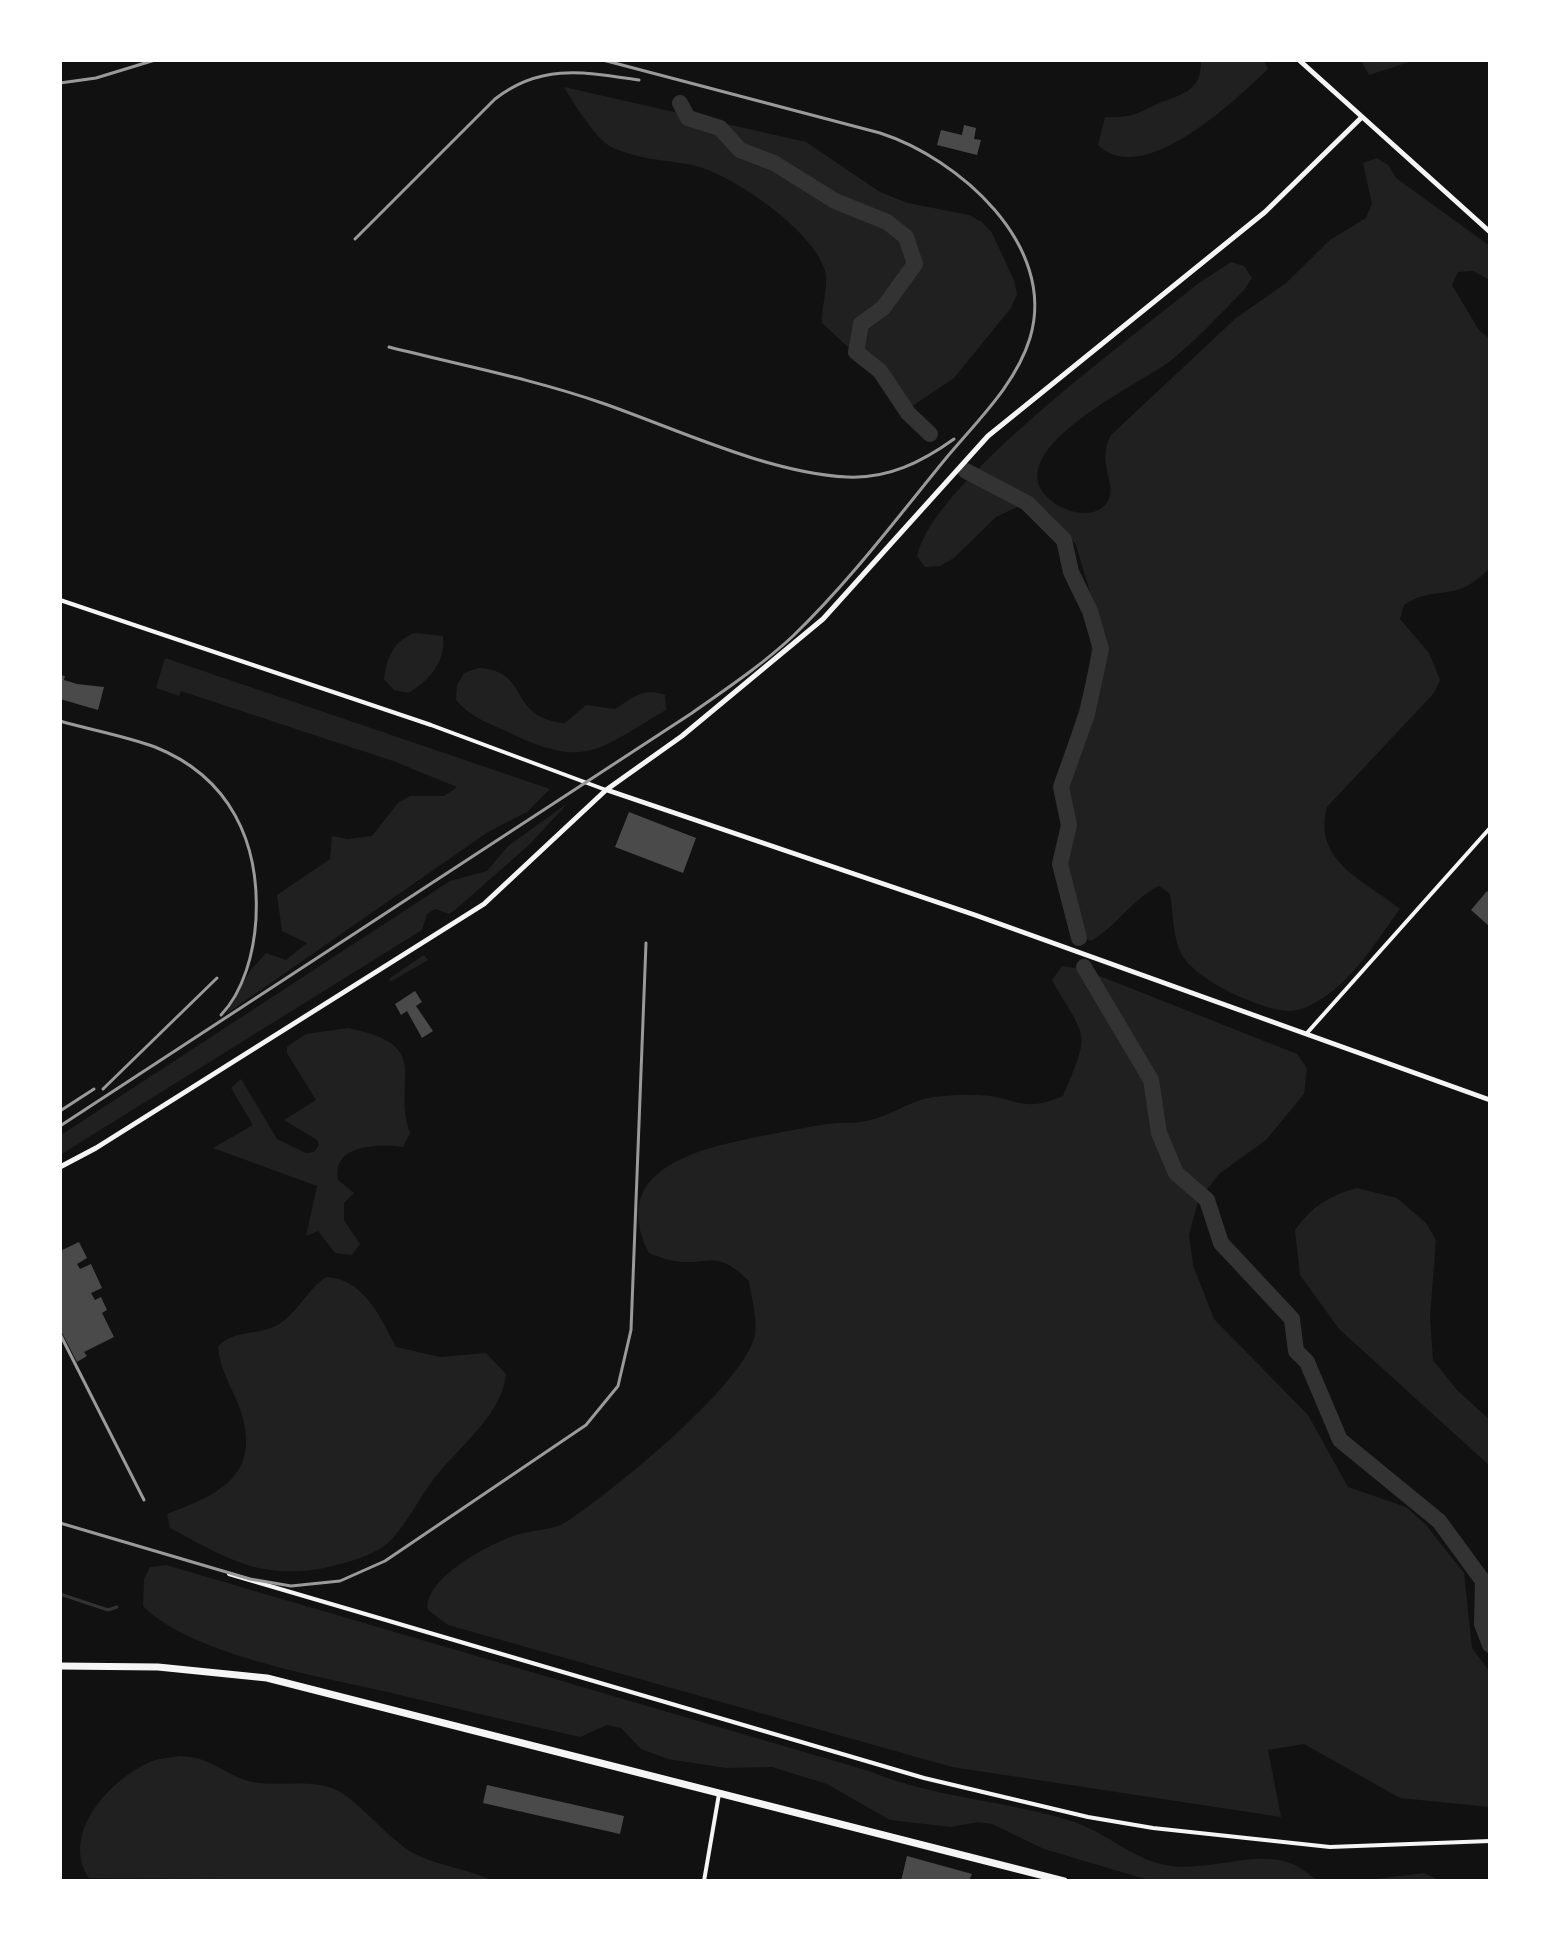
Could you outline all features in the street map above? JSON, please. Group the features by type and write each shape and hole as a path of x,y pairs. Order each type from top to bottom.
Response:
{"main road":[{"path":"60,1666 158,1667 255,1676 1064,1881"}],"street":[{"path":"1299,60 1490,232"},
{"path":"60,1167 96,1148 484,904 606,790 682,736 823,619 988,436 1265,212 1362,117"},
{"path":"60,600 431,725 606,790 961,910 1029,937 1490,1100"},
{"path":"1307,1033 1490,828"},
{"path":"229,1574 924,1778 1088,1817 1153,1828 1330,1847 1490,1841"},
{"path":"704,1881 719,1794"}],"shaded area":[{"path":"1201,60 1264,60 1268,69 1212,118 1163,148 1139,156 1117,156 1098,145 1105,117 1137,113 1187,91 1198,80"},
{"path":"1361,60 1415,60 1369,75"},
{"path":"564,87 806,142 880,192 908,203 969,215 982,222 992,233 1014,280 1017,294 1011,308 954,378 914,405 901,409 877,374 822,323 826,281 824,268 816,253 787,220 747,191 708,170 638,156 608,145 590,127"},
{"path":"1377,158 1389,166 1396,178 1490,246 1490,280 1473,271 1458,272 1452,285 1479,330 1490,339 1490,568 1466,586 1427,595 1404,605 1400,619 1429,653 1440,680 1434,693 1327,807 1324,826 1327,842 1345,868 1400,909 1346,979 1316,1003 1289,1011 1244,999 1196,971 1179,949 1170,894 1159,886 1149,891 1091,941 1078,936 1070,923 1060,818 1064,758 1087,682 1096,613 1076,545 1049,513 1037,506 1021,505 996,517 954,558 940,566 925,567 917,556 931,525 958,490 1038,413 1196,285 1231,262 1244,266 1252,278 1198,336 1169,362 1084,416 1045,454 1038,473 1042,491 1048,498 1063,508 1082,513 1099,510 1106,504 1110,490 1105,456 1111,435 1236,318 1286,283 1330,240 1366,218 1372,204 1363,163"},
{"path":"414,633 443,636 442,654 429,677 416,688 408,693 394,690 384,679 389,657 401,641"},
{"path":"165,658 550,789 527,812 488,832 226,1014 250,971 266,953 286,960 307,943 282,931 277,895 330,859 332,836 348,839 372,836 398,803 410,796 444,796 457,787 393,761 181,691 179,696 156,688"},
{"path":"478,668 506,677 534,713 547,719 565,723 586,705 615,709 639,694 651,692 665,695 666,710 606,745 574,752 556,750 534,744 486,722 461,706 456,700 457,685 464,673"},
{"path":"568,803 530,844 455,910 449,914 435,909 427,914 422,930 60,1155 61,1135 450,881 487,871 508,846"},
{"path":"424,955 428,960 390,982 390,978"},
{"path":"1062,966 1082,969 1297,1054 1307,1068 1304,1094 1266,1140 1219,1174 1198,1201 1189,1235 1193,1265 1214,1319 1308,1415 1348,1487 1406,1507 1426,1525 1464,1573 1472,1648 1490,1672 1490,1807 1400,1798 1304,1744 1268,1750 1281,1817 952,1767 448,1625 428,1610 429,1598 436,1586 462,1563 508,1538 561,1525 643,1463 702,1409 727,1382 745,1356 756,1329 749,1281 720,1261 674,1261 649,1253 639,1224 640,1201 650,1182 666,1167 713,1147 833,1123 865,1121 927,1098 975,1095 1037,1104 1063,1096 1078,1058 1081,1035 1052,980"},
{"path":"348,1028 375,1035 392,1044 401,1055 405,1067 405,1114 410,1133 403,1147 359,1149 342,1159 338,1180 354,1193 344,1203 344,1220 360,1244 352,1255 335,1253 318,1231 306,1236 317,1186 213,1148 253,1125 231,1088 241,1079 277,1139 306,1153 314,1152 319,1145 317,1140 284,1120 316,1100 287,1053 287,1047 306,1034"},
{"path":"1357,1188 1397,1198 1426,1223 1436,1240 1430,1317 1433,1360 1457,1390 1490,1420 1490,1466 1339,1329 1300,1275 1295,1230 1322,1203"},
{"path":"326,1277 339,1279 360,1292 377,1312 396,1347 440,1357 486,1353 506,1374 503,1388 482,1425 435,1477 399,1531 381,1548 352,1561 312,1570 269,1570 250,1566 170,1528 167,1514 225,1485 242,1462 246,1447 243,1417 222,1367 218,1346 237,1336 279,1324"},
{"path":"166,1565 893,1780 1071,1821 1153,1862 1180,1867 1273,1859 1296,1865 1318,1881 1152,1881 1044,1849 992,1824 978,1822 950,1827 890,1820 827,1784 772,1767 726,1768 668,1759 641,1749 621,1728 607,1725 580,1737 256,1661 191,1637 164,1623 143,1606 144,1579 150,1567"},
{"path":"179,1756 210,1763 253,1782 312,1784 332,1788 351,1799 413,1853 494,1881 89,1878 82,1861 80,1844 93,1811 118,1782 133,1771 152,1761"},
{"path":"1424,1873 1441,1881 1360,1881"}],"building":[{"path":"964,125 976,128 974,139 981,140 977,155 937,145 941,130 962,135"},
{"path":"60,675 65,676 64,680 77,684 104,687 98,710 60,699"},
{"path":"629,812 696,838 683,873 615,847"},
{"path":"1487,891 1490,894 1489,926 1471,910"},
{"path":"415,991 422,1002 416,1006 433,1031 422,1038 407,1011 401,1015 395,1004"},
{"path":"79,1242 87,1258 77,1264 80,1269 91,1264 102,1288 91,1293 95,1300 101,1297 107,1310 102,1313 114,1337 84,1352 87,1356 77,1362 60,1329 60,1251"},
{"path":"487,1785 624,1816 620,1834 483,1803"},
{"path":"907,1856 972,1874 969,1881 901,1881"}],"waterway":[{"path":"680,103 688,118 720,128 740,150 774,163 835,201 887,222 906,237 915,264 883,308 861,324 856,352 880,371 908,413 930,434"},
{"path":"966,471 1027,503 1064,540 1071,572 1090,611 1101,649 1087,714 1061,787 1069,825 1060,864 1079,938"},
{"path":"1084,967 1151,1080 1159,1133 1176,1173 1207,1200 1221,1243 1292,1319 1296,1351 1307,1362 1340,1440 1439,1521 1483,1581 1482,1624 1490,1645"},
{"path":"60,1594 108,1610 117,1607"}],"railway":[{"path":"60,83 96,78 155,60"},
{"path":"60,1126 692,713 769,657 814,615 873,549 994,401 1024,355 1035,304 1029,270 1015,239 995,210 969,184 940,162 880,133 603,60"},
{"path":"355,239 495,99 512,88 529,80 564,73 639,80"},
{"path":"389,347 576,394 755,459 817,474 862,477 890,472 917,462 954,439"},
{"path":"60,721 144,743 181,760 221,794 235,815 246,839 252,864 256,919 253,945 242,983 221,1015"},
{"path":"60,1523 250,1579 291,1586 340,1581 385,1561 586,1425 618,1386 631,1330 646,943"},
{"path":"103,1089 217,978"},
{"path":"60,1111 94,1089"},
{"path":"60,1334 144,1500"}]}
